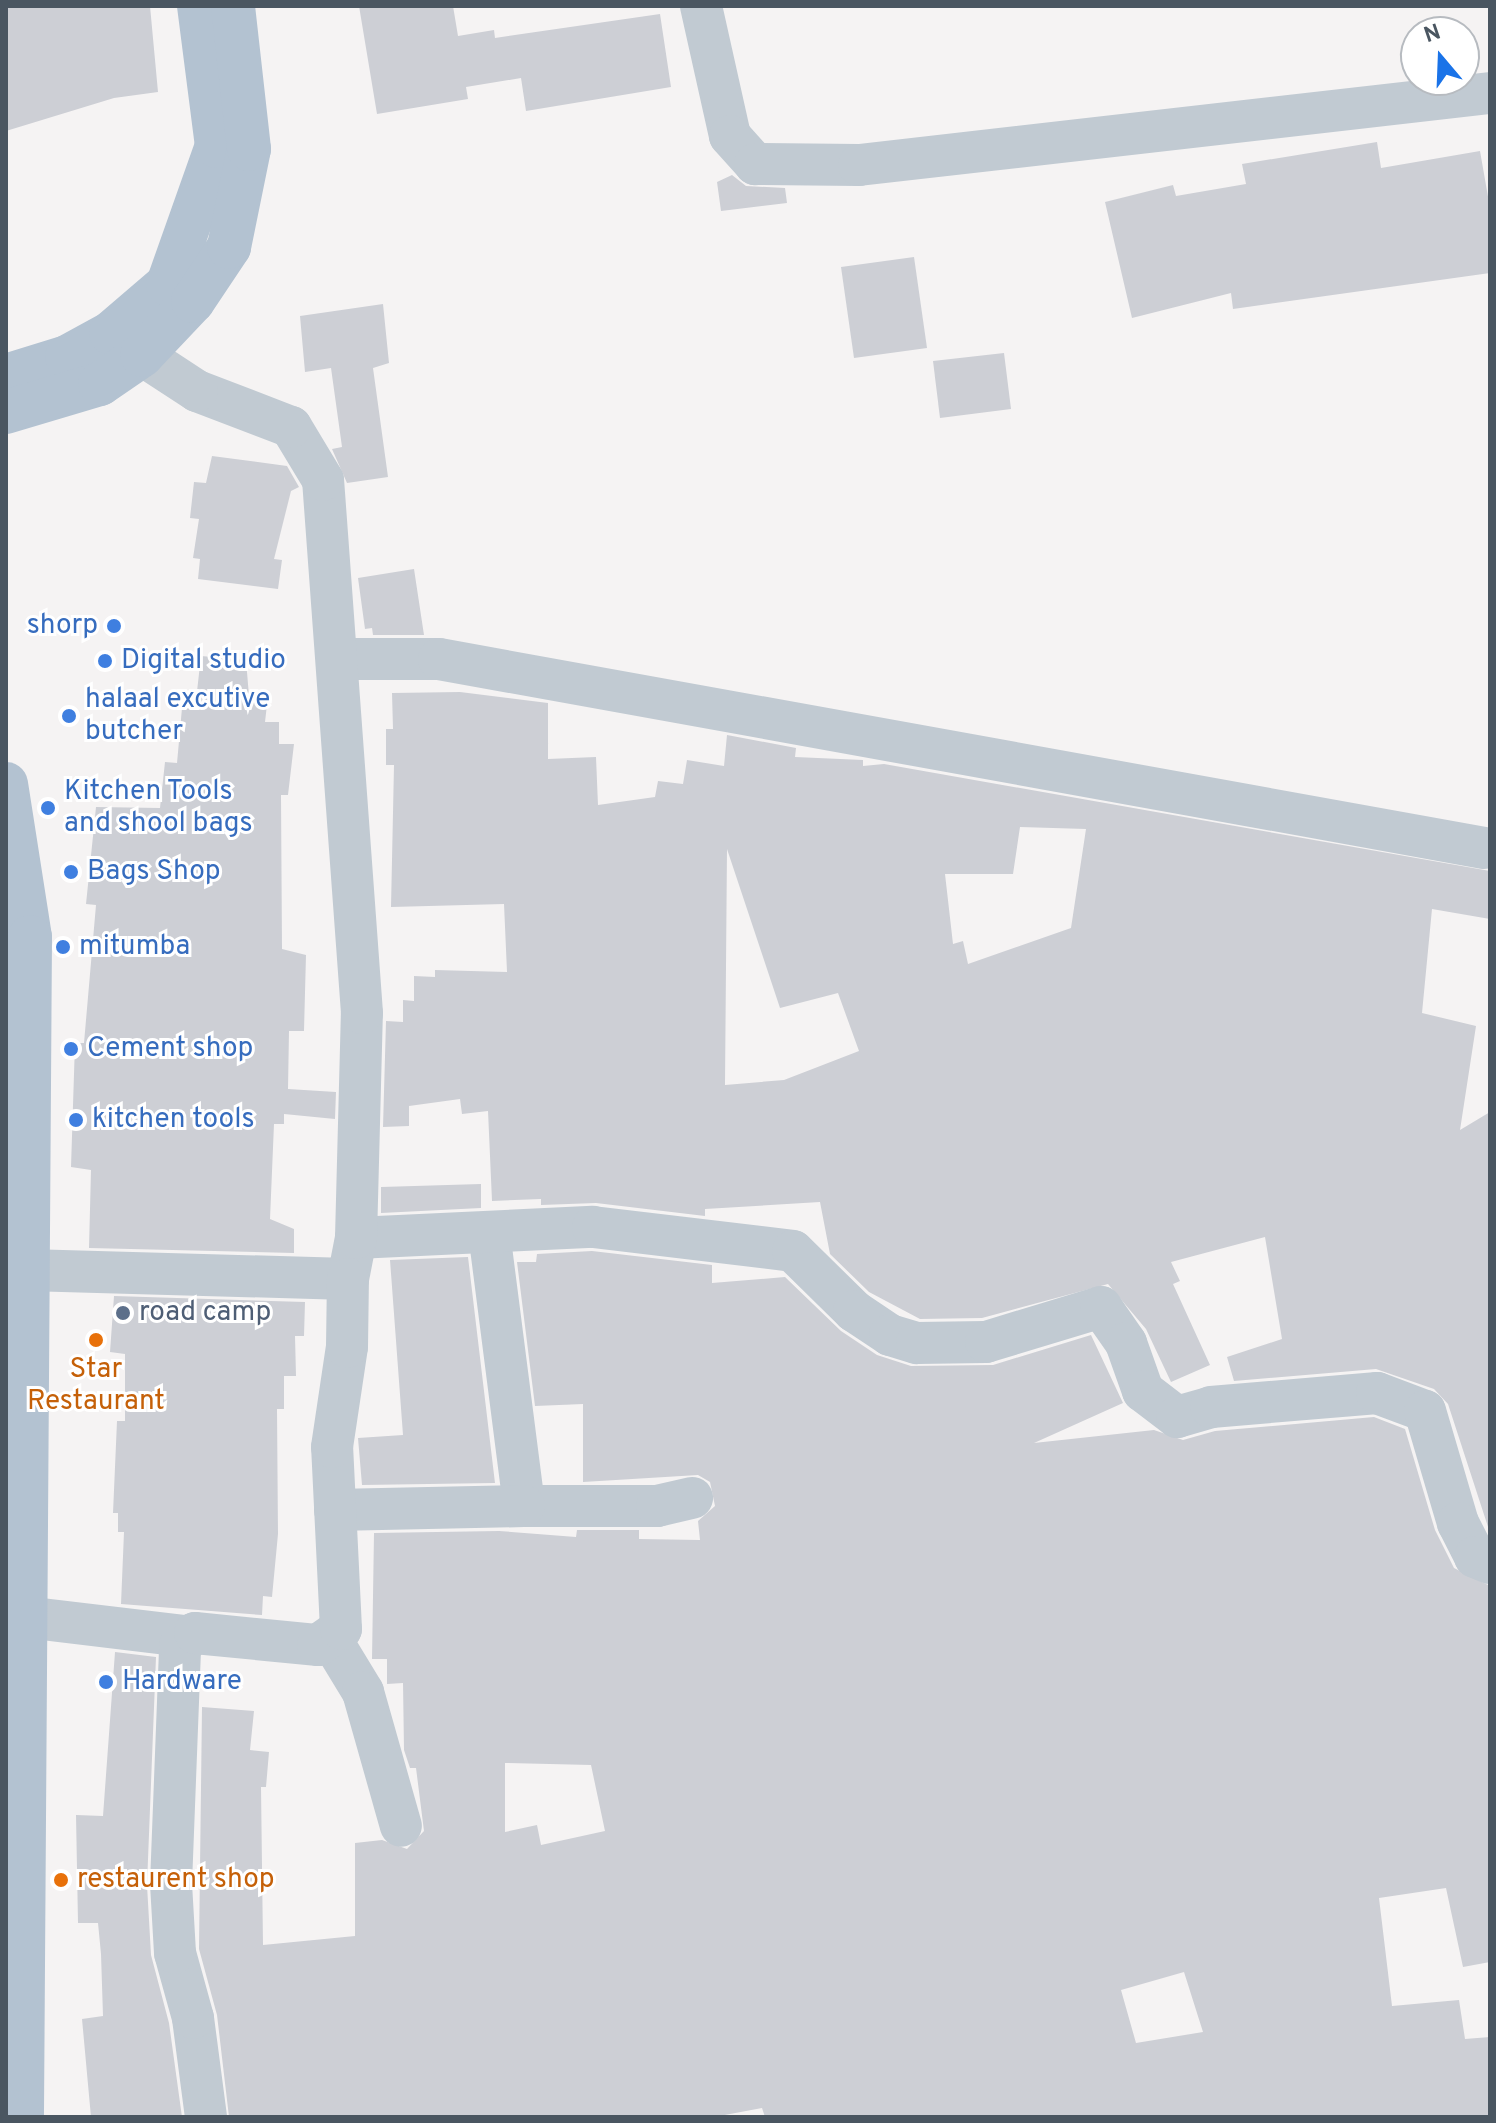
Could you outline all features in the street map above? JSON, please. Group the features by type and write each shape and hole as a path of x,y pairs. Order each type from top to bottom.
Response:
{"main road":[{"path":"6,412 100,384 168,284 217,146 199,6"},
{"path":"6,376 130,341 193,301 229,247 249,149 233,6"},
{"path":"6,784 30,937 22,2117"}],"street":[{"path":"701,6 730,136 755,164 859,165 1490,93"},
{"path":"25,1617 297,1646 332,1641 341,1629 332,1447 347,1347 348,1279 356,1238 362,1013 340,659 323,480 291,427 197,391 130,341"},
{"path":"340,659 439,659 1484,848"},
{"path":"356,1238 593,1227 793,1251 854,1311 890,1335 917,1343 986,1342 1101,1307 1126,1343 1143,1391 1177,1417 1211,1407 1377,1393 1425,1411 1458,1523 1475,1557 1490,1563"},
{"path":"489,1232 524,1506"},
{"path":"27,1270 348,1279"},
{"path":"335,1510 657,1506 692,1498"},
{"path":"185,1636 171,1884 175,1953 193,2018 206,2117"},
{"path":"332,1641 363,1692 401,1826"}],"building":[{"path":"6,6 150,6 158,92 114,98 6,131"},
{"path":"359,6 453,6 458,36 494,30 495,38 660,14 671,87 526,111 521,78 466,87 468,99 377,114"},
{"path":"1377,142 1381,168 1480,151 1490,208 1490,273 1233,309 1231,293 1132,318 1105,202 1173,185 1176,196 1246,184 1242,164"},
{"path":"732,175 746,186 785,188 787,203 721,211 717,182"},
{"path":"914,257 927,348 854,358 841,267"},
{"path":"383,304 389,363 373,368 388,477 347,483 332,449 342,447 331,368 305,372 300,316"},
{"path":"1004,353 1011,409 940,418 933,361"},
{"path":"212,456 287,466 299,487 291,491 274,559 282,560 278,589 198,579 200,559 193,558 199,519 190,518 194,482 206,483"},
{"path":"414,569 424,635 373,635 372,628 365,629 358,578"},
{"path":"201,656 246,660 249,696 268,696 265,722 279,722 279,744 294,744 288,795 281,795 282,949 306,955 304,1031 289,1031 288,1089 336,1092 335,1119 284,1114 284,1124 274,1124 270,1219 294,1229 294,1253 89,1248 91,1170 71,1167 75,1043 84,1043 96,905 86,904 96,807 160,808 165,762 177,763 182,708 195,709"},
{"path":"460,692 548,703 548,759 596,757 598,805 655,797 658,781 683,784 687,760 724,766 727,735 796,748 795,757 863,760 863,766 884,764 1490,871 1490,919 1432,909 1422,1013 1476,1026 1460,1130 1490,1112 1490,1533 1448,1404 1434,1389 1376,1369 1234,1381 1227,1357 1282,1339 1265,1237 1171,1262 1180,1281 1173,1284 1210,1365 1171,1382 1146,1329 1108,1284 982,1318 920,1319 869,1292 830,1254 820,1202 705,1209 705,1216 596,1203 541,1205 541,1199 492,1201 488,1111 462,1114 460,1099 409,1106 409,1126 383,1127 386,1021 403,1022 403,1000 414,1001 414,976 435,977 435,970 507,972 504,904 391,907 394,765 386,765 386,729 393,729 392,693","holes":["1020,827 1086,829 1071,928 968,964 963,941 953,944 945,874 1013,874","727,849 780,1008 838,993 859,1051 784,1080 725,1085"]},
{"path":"481,1184 481,1208 381,1213 381,1187"},
{"path":"592,1251 712,1265 712,1283 785,1277 841,1331 877,1355 911,1366 993,1365 1091,1335 1123,1403 1034,1443 1154,1430 1183,1440 1215,1431 1374,1417 1405,1429 1435,1530 1454,1568 1490,1586 1490,1962 1463,1967 1446,1888 1379,1898 1392,2006 1459,2000 1465,2039 1490,2037 1490,2117 765,2117 762,2108 714,2117 229,2117 217,2015 199,1949 202,1707 254,1711 250,1750 269,1752 266,1787 261,1787 263,1945 355,1936 355,1843 382,1840 407,1849 424,1831 416,1768 410,1768 404,1750 403,1683 387,1684 387,1659 372,1659 374,1533 499,1531 576,1537 577,1530 639,1530 639,1539 700,1540 698,1521 715,1506 710,1482 698,1475 583,1482 583,1404 535,1406 517,1262 536,1262 537,1254","holes":["505,1763 591,1765 605,1831 541,1845 537,1825 505,1832","1184,1972 1203,2032 1136,2043 1121,1990"]},
{"path":"468,1257 495,1483 362,1485 358,1438 403,1435 390,1260"},
{"path":"114,1296 305,1302 304,1336 295,1336 296,1376 284,1376 284,1409 277,1409 278,1534 272,1597 263,1596 262,1615 121,1604 124,1532 118,1532 118,1513 113,1513 117,1421 125,1421 125,1354 110,1352"},
{"path":"115,1652 156,1657 147,1885 151,1955 169,2023 182,2117 91,2117 82,2019 103,2016 101,1954 98,1923 78,1923 76,1815 103,1816"}],"place":[{"name":"shorp","path":"114,626"},
{"name":"Digital studio","path":"105,661"},
{"name":"halaal excutive butcher","path":"69,716"},
{"name":"Kitchen Tools and shool bags","path":"48,808"},
{"name":"Bags Shop","path":"71,872"},
{"name":"mitumba","path":"63,947"},
{"name":"Cement shop","path":"71,1049"},
{"name":"kitchen tools","path":"76,1120"},
{"name":"road camp","path":"123,1313"},
{"name":"Star Restaurant","path":"96,1340"},
{"name":"Hardware","path":"106,1682"},
{"name":"restaurent shop","path":"61,1880"}]}
